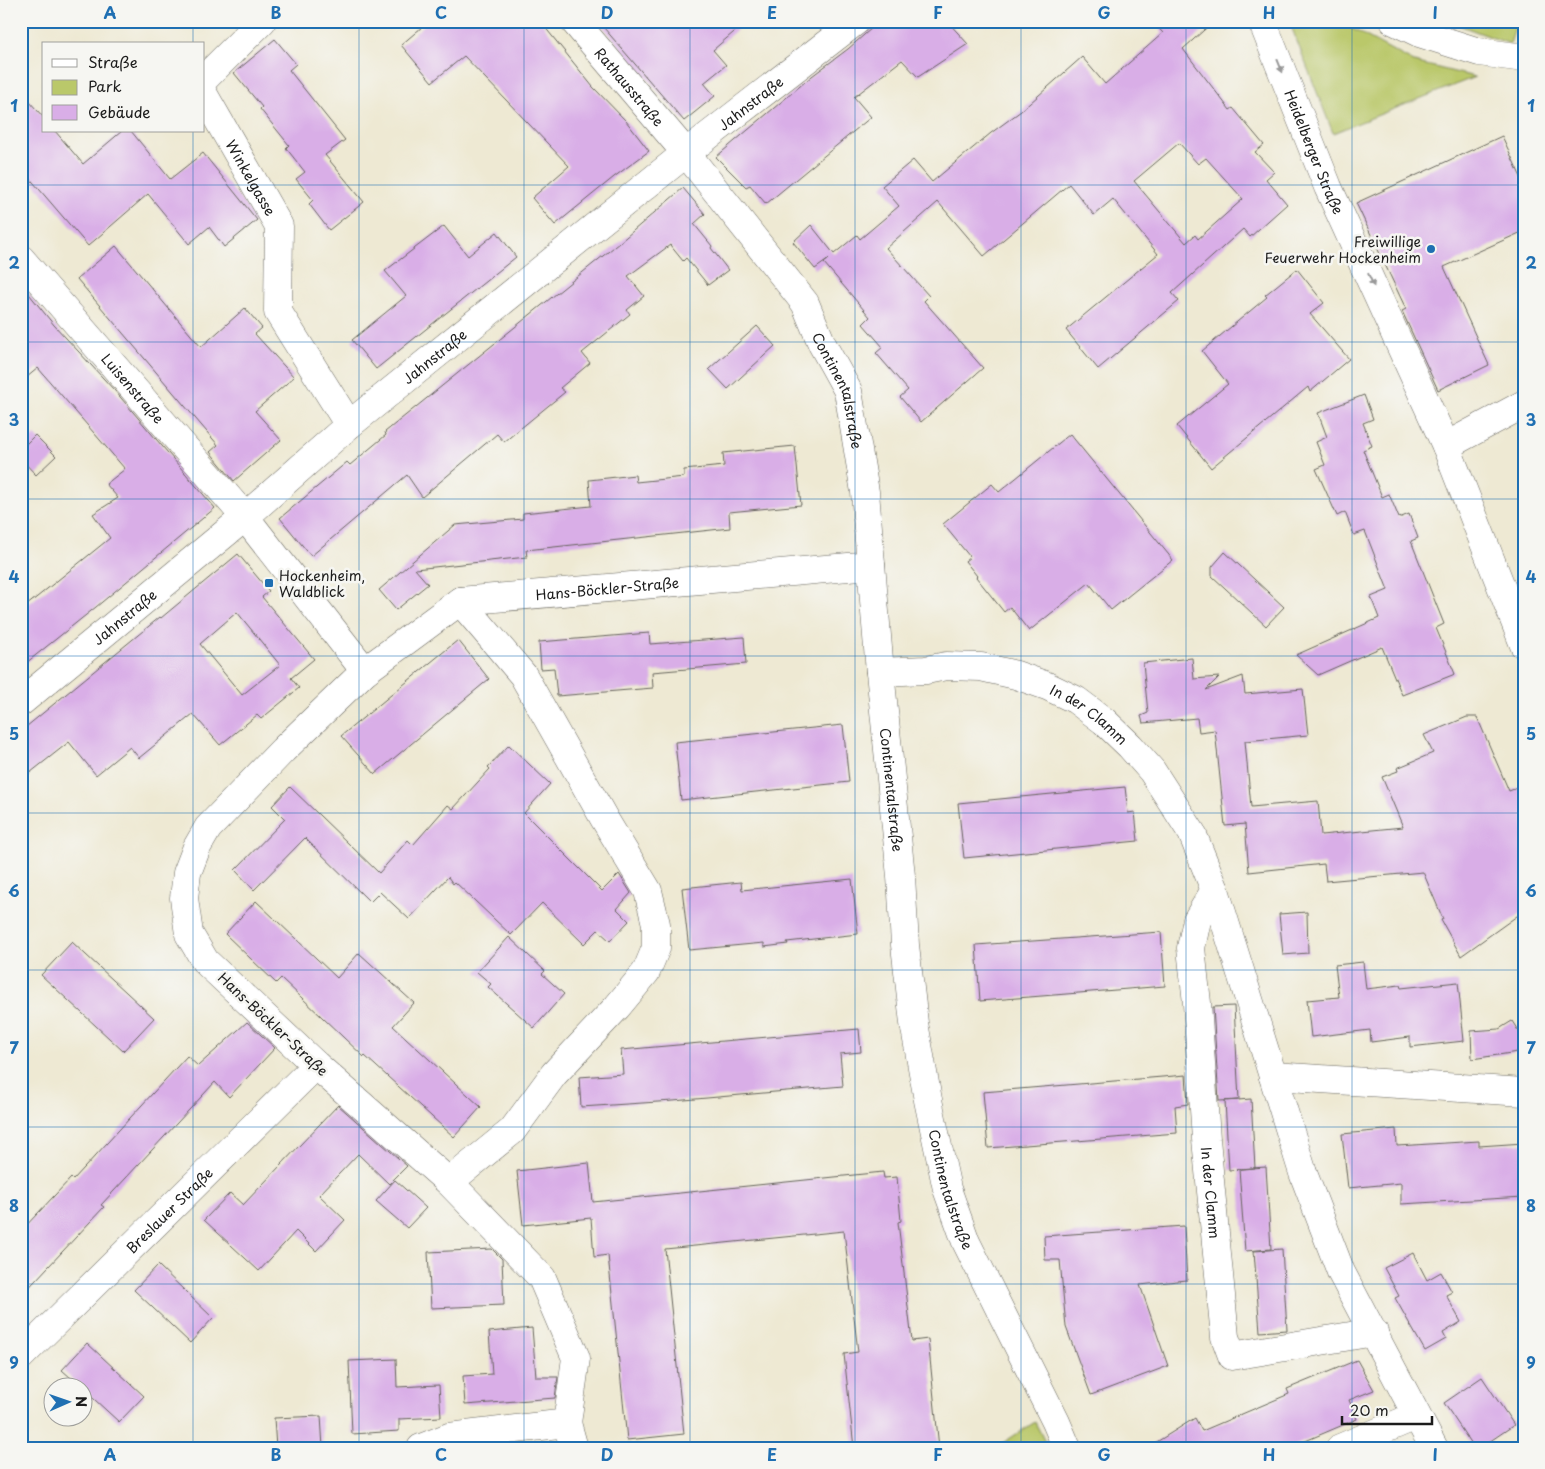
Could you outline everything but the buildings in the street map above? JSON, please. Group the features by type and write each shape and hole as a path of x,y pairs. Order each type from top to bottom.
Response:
{"street":[{"path":"205,78 262,21"},
{"name":"Rathausstraße","path":"574,21 686,153"},
{"name":"Jahnstraße","path":"21,702 245,517 349,425 686,153 856,21"},
{"name":"Heidelberger Straße","path":"1262,21 1328,187 1446,446 1524,645"},
{"path":"1394,21 1419,33 1479,52 1524,58"},
{"name":"Winkelgasse","path":"205,97 279,226 278,312 349,425"},
{"name":"Continentalstraße","path":"686,153 805,303 822,344 848,391 865,492 880,672 901,876 905,945 914,1023 947,1189 966,1242 1056,1422 1067,1448"},
{"name":"Luisenstraße","path":"21,259 245,517"},
{"path":"1446,446 1524,404"},
{"path":"245,517 365,671"},
{"name":"Hans-Böckler-Straße","path":"570,1435 576,1358 542,1278 449,1182 316,1065 205,961 189,934 184,898 187,873 196,847 208,828 283,750 365,671 460,601 871,565"},
{"path":"449,1182 512,1131 554,1074 617,1007 646,972 656,948 656,924 648,891 605,820 523,675 460,601"},
{"name":"In der Clamm","path":"880,672 926,670 946,666 981,667 1016,675 1047,686 1076,700 1104,721 1152,771 1192,833 1216,890 1303,1173 1341,1272 1434,1448"},
{"name":"In der Clamm","path":"1216,890 1197,920 1191,948 1197,1003 1206,1139 1225,1337 1232,1356 1374,1332"},
{"name":"Breslauer Straße","path":"21,1356 316,1065"},
{"path":"1273,1076 1524,1092"},
{"path":"1340,1448 1416,1416"},
{"path":"421,1448 449,1437 570,1435"}],"green space":[{"path":"1289,21 1338,21 1414,62 1475,77 1333,133"},
{"path":"1448,21 1517,21 1510,44"},
{"path":"1035,1422 1048,1448 995,1448"}],"place":[{"name":"Freiwillige Feuerwehr Hockenheim","path":"1431,249"},
{"name":"Hockenheim, Waldblick","path":"269,583"}]}
